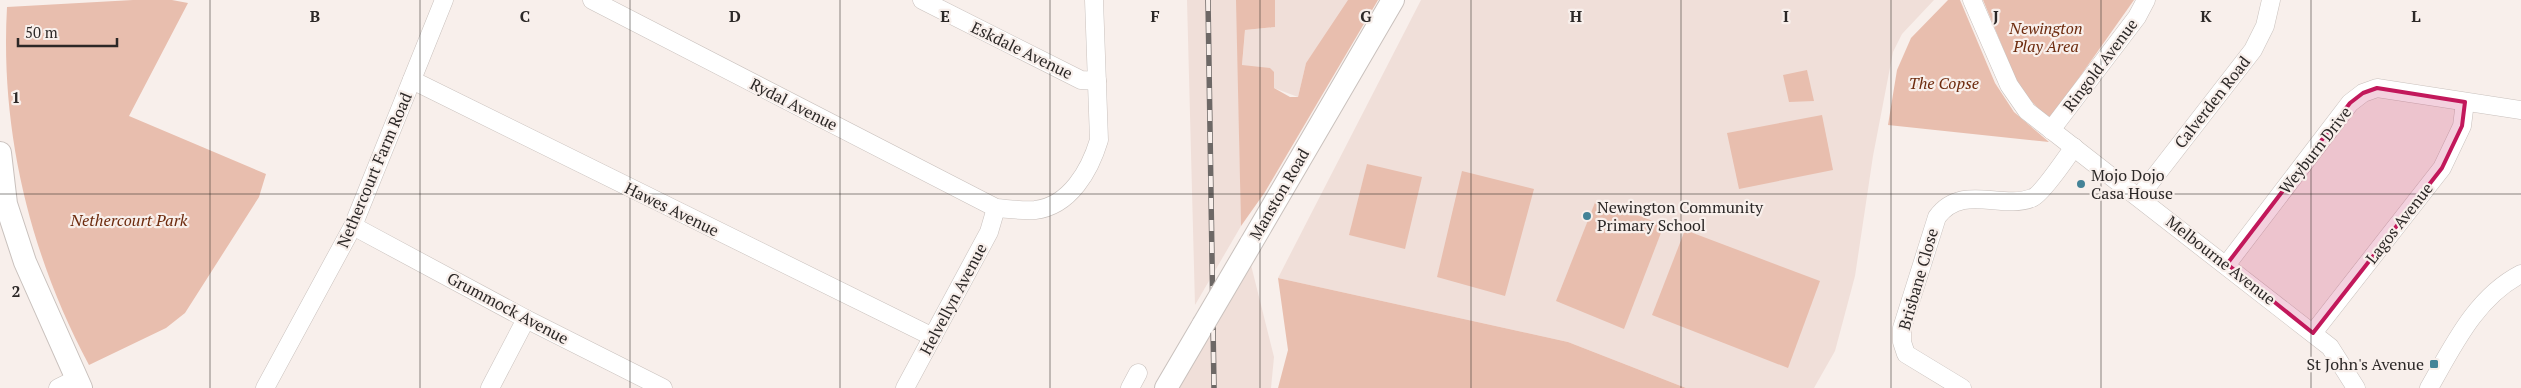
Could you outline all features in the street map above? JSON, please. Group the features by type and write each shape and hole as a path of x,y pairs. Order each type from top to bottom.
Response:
{"main road":[{"name":"Manston Road","path":"1166,388 1393,0"},
{"path":"0,153 6,204 24,262 72,385"}],"street":[{"name":"Nethercourt Farm Road","path":"265,388 353,226 444,0"},
{"name":"Rydal Avenue","path":"592,0 996,208"},
{"name":"Eskdale Avenue","path":"922,0 1081,80 1097,81"},
{"path":"996,208 1037,210 1068,194 1093,161 1099,140 1094,0"},
{"name":"Melbourne Avenue","path":"1972,0 2016,98 2027,111 2227,264 2330,347 2356,388"},
{"name":"Ringold Avenue","path":"2051,130 2137,17 2146,0"},
{"name":"Calverden Road","path":"2139,197 2253,50 2264,26 2270,0"},
{"name":"Hawes Avenue","path":"412,80 933,337"},
{"name":"Weyburn Drive","path":"2227,264 2350,103 2363,93 2377,88 2521,110"},
{"name":"Lagos Avenue","path":"2313,333 2442,168 2462,126 2465,102"},
{"name":"Brisbane Close","path":"1962,388 1906,354 1902,342 1902,328 1937,217 1946,207 1957,201 1991,198 2021,200 2034,198 2074,147"},
{"name":"Helvellyn Avenue","path":"905,388 989,232 996,208"},
{"name":"Grummock Avenue","path":"353,226 526,319 663,388"},
{"path":"2429,388 2473,315 2490,296 2521,274"},
{"path":"490,388 526,319"}],"highlighted area":[{"path":"2377,88 2465,102 2462,126 2442,168 2313,333 2227,264 2350,103 2363,93"}],"shaded area":[{"path":"1187,0 1237,0 1241,226 1195,305"},
{"path":"1275,0 1350,0 1306,63 1298,97 1274,88 1242,66 1245,30 1275,27"},
{"name":"Newington Community Primary School","path":"1421,0 1934,0 1902,34 1893,52 1873,156 1855,276 1835,351 1814,388 1686,388 1568,342 1278,278"},
{"path":"1251,265 1274,357 1271,388 1177,388"}],"green space":[{"name":"Nethercourt Park","path":"133,0 172,0 188,3 129,116 266,174 259,197 185,313 166,328 89,365 68,323 50,280 35,236 23,191 14,146 9,100 6,53 7,7"},
{"path":"1236,0 1275,0 1275,27 1245,30 1242,65 1270,68 1274,72 1274,88 1290,97 1298,97 1306,63 1348,0 1378,0 1265,192 1241,226"},
{"name":"The Copse","path":"1948,0 1960,0 1995,83 2014,112 2049,142 1888,125 1897,70 1911,38"},
{"name":"Newington Play Area","path":"1983,0 2134,0 2052,116 2046,116 2025,95 2017,82"},
{"path":"1807,70 1814,101 1789,102 1783,75"},
{"path":"1822,115 1833,170 1739,189 1727,133"},
{"path":"1367,164 1422,177 1405,249 1349,235"},
{"path":"1462,171 1534,189 1505,296 1437,277"},
{"path":"1596,200 1664,225 1624,329 1556,301"},
{"path":"1685,230 1820,281 1788,368 1652,315"},
{"path":"1278,278 1568,342 1686,388 1278,388 1288,350"}],"railway":[{"path":"1208,0 1214,388"}],"place":[{"name":"Mojo Dojo Casa House","path":"2081,184"},
{"name":"Newington Community Primary School","path":"1587,216"},
{"name":"St John's Avenue","path":"2434,364"}]}
